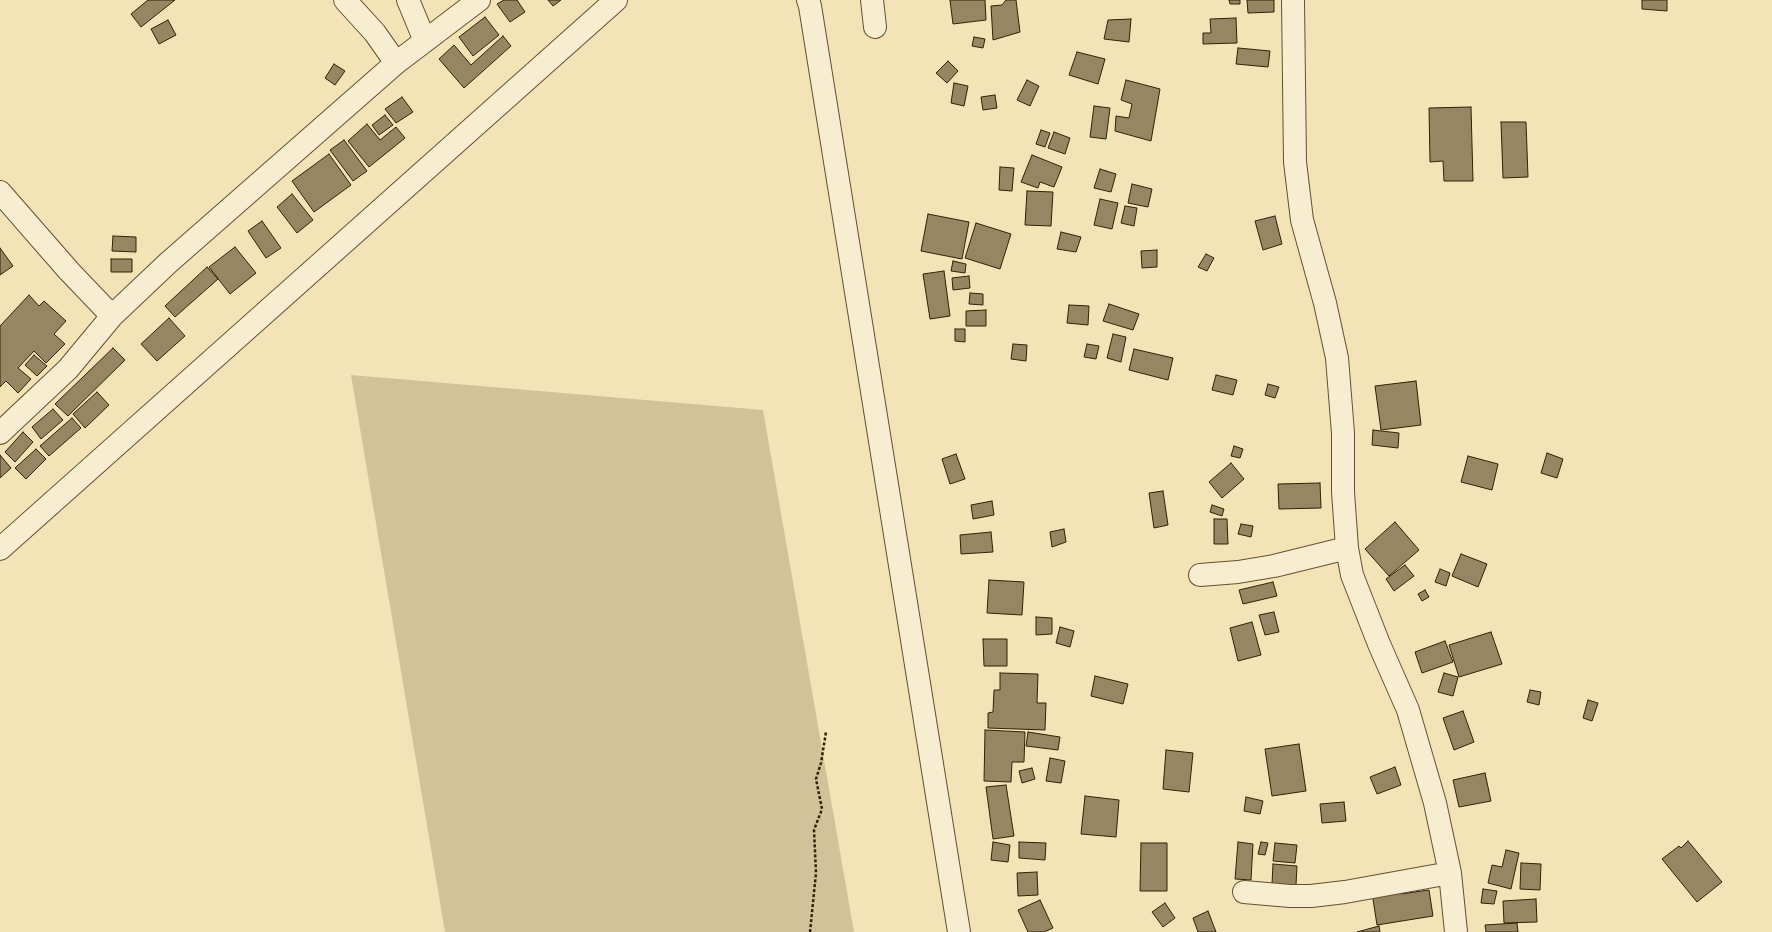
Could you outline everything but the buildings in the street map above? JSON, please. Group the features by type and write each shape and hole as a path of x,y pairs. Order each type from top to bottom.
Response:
{"street":[{"path":"345,0 375,33 396,63"},
{"path":"408,0 425,41"},
{"path":"0,433 68,369 112,316 168,263 396,63 479,0"},
{"path":"0,549 616,0"},
{"path":"808,0 959,932"},
{"path":"872,0 875,27"},
{"path":"1293,0 1295,162 1302,220 1325,303 1337,358 1343,433 1343,492 1347,548 1352,575 1379,644 1408,710 1435,803 1450,874 1456,932"},
{"path":"0,192 69,271 112,316"},
{"path":"1200,575 1238,572 1274,566 1347,548"},
{"path":"1244,892 1290,896 1310,896 1345,892 1450,874"}],"path":[{"path":"810,932 816,873 814,830 822,809 816,779 826,732"}],"shaded area":[{"path":"351,375 763,410 854,932 445,932"}]}
